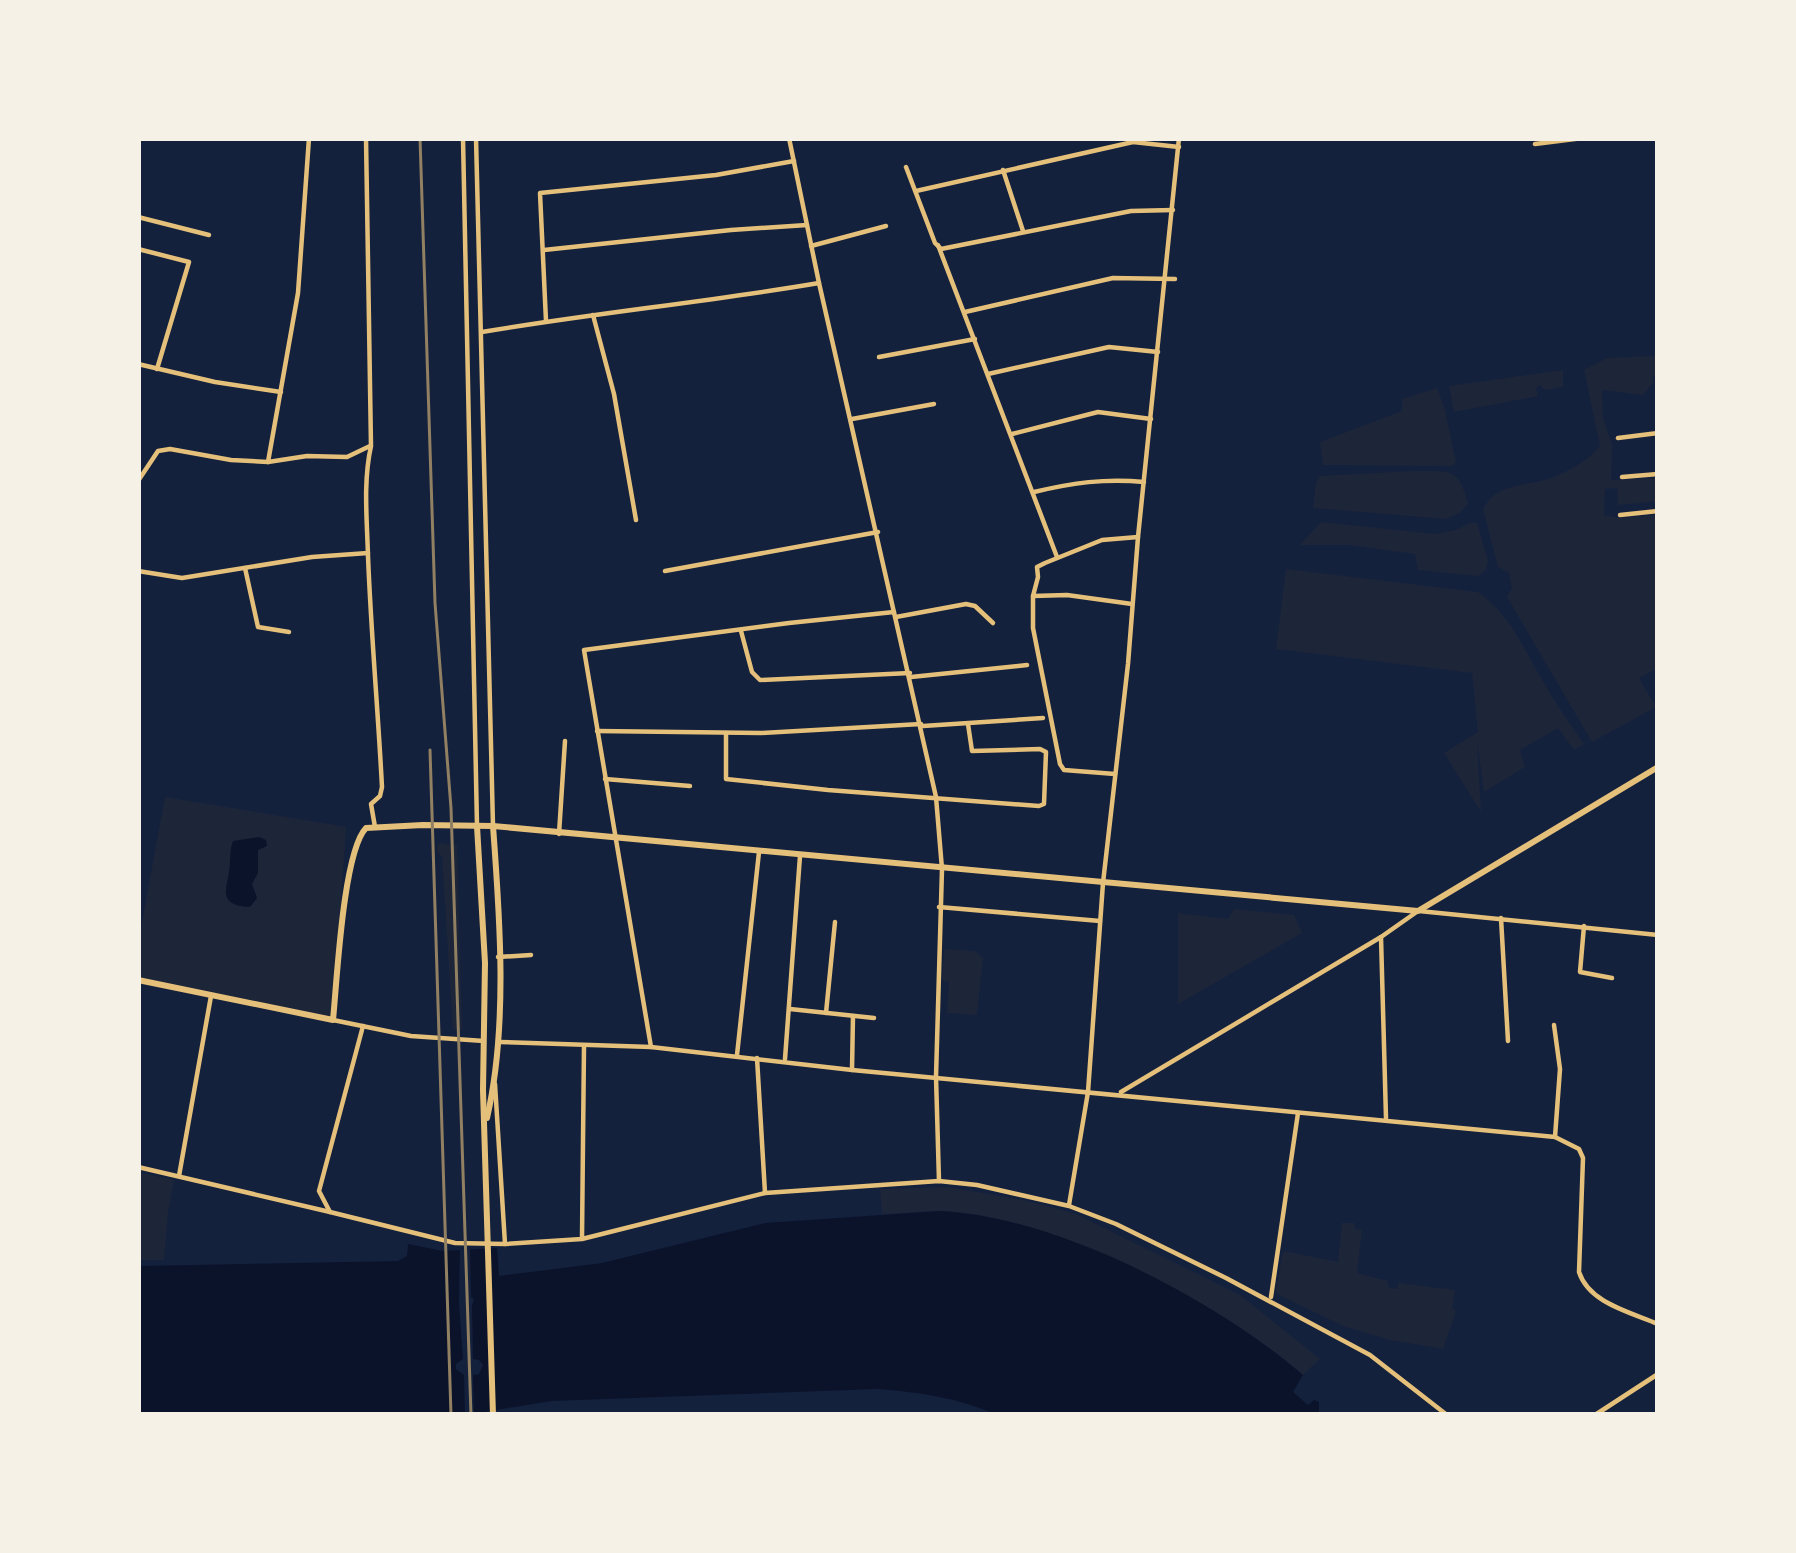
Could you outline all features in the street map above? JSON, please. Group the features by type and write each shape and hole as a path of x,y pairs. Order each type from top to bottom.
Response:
{"main road":[{"path":"138,980 333,1020 348,885 359,836 367,828 493,826 1418,911 1658,767"},
{"path":"477,826 485,963 493,1415"},
{"path":"485,1127 499,1042 493,826"}],"street":[{"path":"268,462 298,293 309,138"},
{"path":"366,138 371,446 366,472 382,787 370,804 377,827"},
{"path":"463,138 477,826"},
{"path":"476,138 493,826"},
{"path":"789,138 936,797 942,869 936,1077 939,1180"},
{"path":"1069,1206 1088,1092 1103,883 1179,138"},
{"path":"1535,144 1583,138"},
{"path":"916,190 1133,142 1179,147"},
{"path":"545,321 540,193 716,176 794,161"},
{"path":"906,167 1058,557"},
{"path":"1003,170 1023,231"},
{"path":"938,245 941,249 1131,211 1173,210"},
{"path":"138,217 208,235"},
{"path":"542,250 807,225"},
{"path":"811,246 886,226"},
{"path":"464,234 479,234"},
{"path":"138,249 189,262 157,369"},
{"path":"965,311 1113,278 1175,279"},
{"path":"482,332 819,284"},
{"path":"593,315 614,394 636,520"},
{"path":"879,357 975,339"},
{"path":"988,374 1109,346 1158,352"},
{"path":"138,364 281,392"},
{"path":"851,419 934,404"},
{"path":"1012,434 1098,412 1151,419"},
{"path":"1618,438 1658,433"},
{"path":"138,480 158,452 170,449 268,462 347,457 371,446"},
{"path":"1622,477 1658,474"},
{"path":"1034,491 1110,478 1144,482"},
{"path":"1620,515 1658,511"},
{"path":"664,571 878,532"},
{"path":"1115,774 1064,770 1060,764 1033,628 1033,596 1037,567 1102,540 1138,537"},
{"path":"138,571 182,578 368,553"},
{"path":"245,568 258,627 289,632"},
{"path":"1033,596 1067,595 1132,604"},
{"path":"652,1047 584,650 966,604 993,623"},
{"path":"740,629 752,672 760,680 1027,665"},
{"path":"596,731 726,734 1043,718"},
{"path":"726,734 726,779 1044,804 1046,752 972,751 968,724"},
{"path":"559,834 565,741"},
{"path":"605,779 690,786"},
{"path":"737,1056 759,852"},
{"path":"785,1060 800,856"},
{"path":"939,907 1100,921"},
{"path":"1118,1094 1381,938 1418,911 1658,935"},
{"path":"1501,918 1508,1041"},
{"path":"826,1013 836,922"},
{"path":"1584,926 1580,972 1612,978"},
{"path":"1381,938 1386,1120"},
{"path":"498,957 531,955"},
{"path":"179,1176 212,996"},
{"path":"788,1009 874,1018"},
{"path":"852,1070 853,1016"},
{"path":"333,1020 405,1034 484,1041"},
{"path":"1554,1025 1560,1069 1555,1137"},
{"path":"330,1212 320,1191 363,1026"},
{"path":"499,1042 652,1047 1555,1137 1579,1149 1583,1158 1582,1284 1592,1294 1658,1324"},
{"path":"582,1239 584,1046"},
{"path":"757,1058 765,1193"},
{"path":"495,1084 506,1244"},
{"path":"1271,1300 1298,1113"},
{"path":"138,1168 455,1243 582,1239 765,1193 939,1180 1021,1194 1116,1224 1271,1300 1370,1354 1448,1415"},
{"path":"1594,1415 1658,1374"}],"shaded area":[{"path":"1658,353 1658,379 1654,375 1643,395 1602,390 1603,418 1612,445 1611,480 1658,478 1658,501 1618,505 1617,488 1605,489 1604,515 1656,515 1658,668 1639,678 1656,707 1592,742 1507,597 1512,588 1509,573 1498,567 1483,509 1496,494 1558,475 1600,446 1584,370 1607,358"},
{"path":"1563,370 1563,387 1545,390 1539,385 1538,396 1454,412 1449,386"},
{"path":"1437,388 1456,462 1452,466 1323,465 1320,442 1402,411 1402,399"},
{"path":"1450,473 1460,482 1468,503 1446,519 1313,508 1320,476"},
{"path":"1321,522 1435,534 1477,523 1488,561 1486,570 1478,576 1418,570 1415,554 1349,545 1300,545"},
{"path":"1286,569 1478,592 1507,621 1584,744 1574,750 1558,728 1520,750 1525,767 1484,792 1477,741 1481,812 1444,753 1478,732 1472,673 1276,649"},
{"path":"165,797 346,827 333,1020 138,980 138,944"},
{"path":"259,837 267,846 258,850 258,873 252,884 257,898 250,906 240,906 229,901 226,893 233,841"},
{"path":"438,843 457,845 462,1029 453,1030 442,857"},
{"path":"1234,909 1294,915 1302,933 1178,1004 1178,913 1228,919"},
{"path":"944,949 975,951 983,958 977,1015 947,1013"},
{"path":"138,1172 174,1180 164,1260 138,1260"},
{"path":"947,1187 1076,1214 1240,1295 1320,1359 1303,1375 1257,1339 1184,1295 1037,1230 955,1212 882,1214 880,1189"},
{"path":"939,1211 1033,1228 1132,1266 1180,1291 1267,1346 1303,1375 1293,1392 1308,1405 1319,1402 1319,1415 998,1415 938,1397 877,1389 552,1401 465,1415 138,1415 138,1266 398,1261 407,1256 408,1244 443,1251 497,1248 499,1276 602,1263 765,1223"},
{"path":"1342,1223 1354,1223 1355,1229 1362,1230 1357,1273 1388,1281 1389,1288 1398,1289 1398,1283 1455,1290 1452,1308 1456,1311 1443,1349 1343,1326 1279,1295 1283,1251 1338,1262"}],"pier":[{"path":"460,1244 470,1244 473,1359 483,1365 473,1375 474,1415 465,1415 464,1375 456,1369 463,1359"}],"railway":[{"path":"420,138 435,603 451,808 471,1415"},
{"path":"430,750 451,1415"}]}
